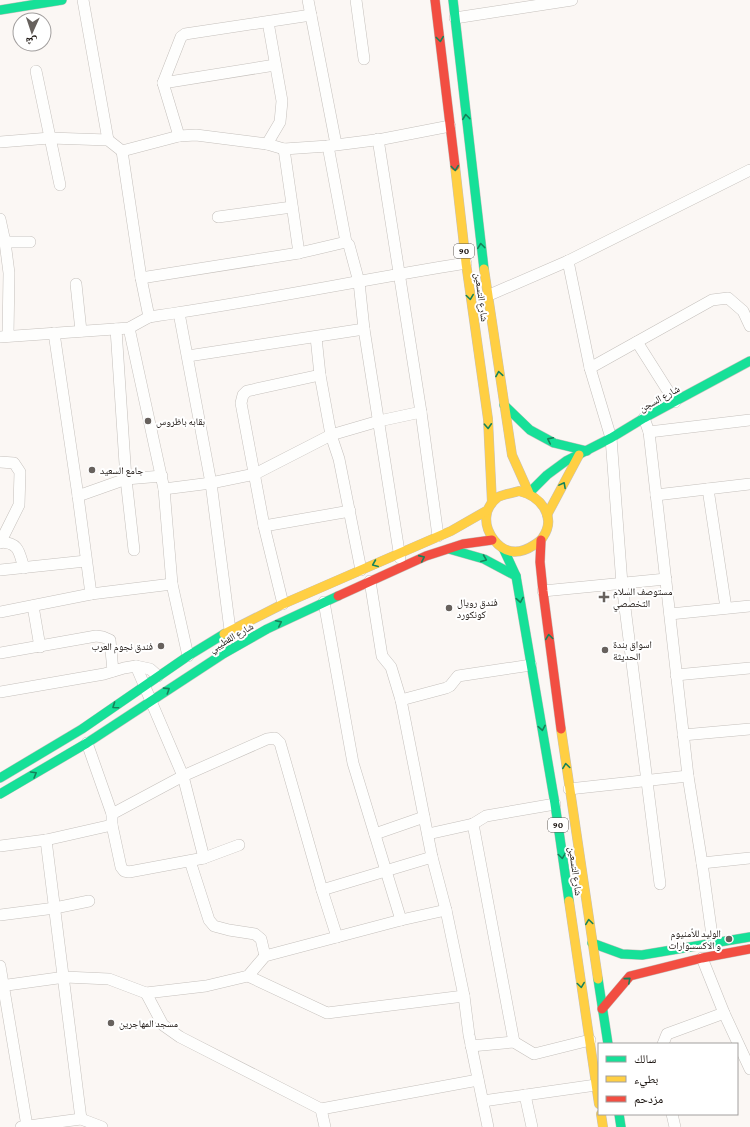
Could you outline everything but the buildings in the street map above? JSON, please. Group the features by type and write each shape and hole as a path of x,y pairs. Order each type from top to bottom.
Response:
{"main road":[{"path":"0,10 62,0"},
{"name":"شارع التسعين","path":"435,0 466,263 488,419 492,503"},
{"name":"شارع التسعين","path":"453,0 487,296 512,455 529,493"},
{"name":"شارع السجن","path":"529,493 547,475 566,461 611,438 644,418 750,361"},
{"path":"504,405 530,430 554,443 583,453 547,515"},
{"path":"519,491 529,493 540,502 547,515 547,528 541,540 534,547 524,551 514,552 504,550 495,544 486,528 486,511 499,496 508,492 519,491"},
{"name":"شارع القطيبي","path":"0,778 82,729 158,676 230,630 283,604 438,536 486,511"},
{"name":"شارع القطيبي","path":"0,794 87,743 248,639 324,602 426,556 463,544 492,540"},
{"name":"شارع التسعين","path":"541,540 540,562 543,590 569,789 608,1043"},
{"path":"449,548 491,561 516,576"},
{"name":"شارع التسعين","path":"504,550 516,576 554,804 598,1098"},
{"path":"592,942 622,954 642,955 750,937"},
{"path":"602,1009 630,976 702,958 750,949"},
{"path":"601,1115 603,1127"},
{"path":"619,1115 621,1127"}],"street":[{"path":"83,0 108,140"},
{"path":"308,0 332,145 346,242 349,245 359,282 364,329 402,567"},
{"path":"356,0 364,59"},
{"path":"455,18 554,1 572,0"},
{"path":"179,136 164,83 181,37 185,34 311,15"},
{"path":"267,144 280,122 282,101 268,22"},
{"path":"164,83 276,65"},
{"path":"36,71 60,185"},
{"path":"122,151 179,136 196,135 267,144 284,149 378,139 450,126"},
{"path":"0,142 50,138 108,140 122,151 141,278 149,317"},
{"path":"378,139 421,412 438,536"},
{"path":"284,149 299,253"},
{"path":"487,296 568,260 750,170"},
{"path":"218,217 292,207"},
{"path":"0,219 5,242 4,337 129,328 149,317 466,263"},
{"path":"5,242 30,242"},
{"path":"141,278 299,253 346,242"},
{"path":"568,260 590,368 611,438 622,584 660,884"},
{"path":"76,284 81,332"},
{"path":"590,368 712,300 728,298 742,312 750,326"},
{"path":"179,313 211,483 230,630"},
{"path":"129,328 162,476 172,584 188,656"},
{"path":"116,329 126,479 134,550"},
{"path":"188,356 364,329"},
{"path":"54,334 91,594"},
{"path":"316,337 320,375 331,435 339,459 361,570"},
{"path":"636,342 675,402"},
{"path":"283,604 264,526 242,404 243,395 247,391 320,375"},
{"path":"164,489 211,483 255,474 331,435 379,421 421,412"},
{"path":"644,418 649,432 688,776 713,943"},
{"path":"649,432 750,420"},
{"path":"0,462 14,463 20,472 19,505 1,543"},
{"path":"78,496 126,479 162,476"},
{"path":"656,496 750,484"},
{"path":"708,489 726,608"},
{"path":"264,526 350,512"},
{"path":"1,543 10,542 17,547 24,568"},
{"path":"0,570 86,561"},
{"path":"543,590 666,579"},
{"path":"370,581 382,656 391,667 401,700 432,857 446,910 464,996 478,1080 488,1127"},
{"path":"0,612 91,594 172,584"},
{"path":"324,602 353,763 401,920"},
{"path":"33,606 40,646"},
{"path":"670,614 750,606"},
{"path":"0,653 96,636 104,637 110,640 113,671"},
{"path":"401,700 446,688 450,686 458,676 531,665"},
{"path":"136,666 183,776 204,858"},
{"path":"0,692 104,674 136,666 150,669 158,676"},
{"path":"676,675 750,668"},
{"path":"683,735 750,729"},
{"path":"112,814 183,776 267,739 274,738 280,742 322,890 337,937"},
{"path":"87,743 112,814 112,826 121,867 124,871 129,872 204,858 239,845"},
{"path":"569,789 688,776"},
{"path":"428,834 473,824 486,816 554,804"},
{"path":"375,834 424,817"},
{"path":"473,824 514,1042"},
{"path":"0,846 46,840 112,826"},
{"path":"46,840 54,908 65,977 81,1119"},
{"path":"322,890 432,857"},
{"path":"702,863 750,858"},
{"path":"190,861 209,920 214,926 255,934 261,939 265,956"},
{"path":"0,915 54,908 89,901"},
{"path":"2,985 65,977 108,979 146,994 206,986 248,976 265,956 401,920 446,910"},
{"path":"702,958 738,1043"},
{"path":"0,966 24,1127 81,1119 102,1127"},
{"path":"248,976 327,1013 464,996"},
{"path":"146,994 163,1025 180,1037 321,1109 478,1080"},
{"path":"663,1043 666,1034 724,1013"},
{"path":"472,1046 514,1042 534,1054 590,1040"},
{"path":"738,1043 750,1069"},
{"path":"483,1101 596,1085"},
{"path":"525,1095 532,1127"},
{"path":"321,1109 326,1127"},
{"path":"672,1115 675,1127"}],"traffic: fast":[{"path":"0,10 62,0"},
{"path":"453,0 484,269"},
{"path":"529,493 547,475 566,461 611,438 644,418 750,361"},
{"path":"504,405 530,430 554,443 587,451"},
{"path":"449,549 484,559 516,576"},
{"path":"504,550 516,576 555,804 569,901"},
{"path":"0,794 87,743 223,654 267,629 338,596"},
{"path":"0,778 82,729 188,656 224,634"},
{"path":"592,943 622,954 642,955 750,937"},
{"path":"598,979 608,1043"},
{"path":"619,1115 621,1127"}],"traffic: slow":[{"path":"455,166 466,263 488,419 492,503"},
{"path":"484,269 512,455 529,493"},
{"path":"547,515 579,455"},
{"path":"519,491 534,497 540,502 547,515 548,522 547,529 540,541 518,552 512,552 498,545 490,535 486,523 486,517 490,506 498,497 519,491"},
{"path":"224,634 283,604 451,531 486,511"},
{"path":"561,729 598,979"},
{"path":"569,901 598,1097"},
{"path":"601,1115 603,1127"}],"traffic: jam":[{"path":"435,0 455,166"},
{"path":"338,596 426,556 463,544 492,540"},
{"path":"541,540 540,562 543,591 561,729"},
{"path":"602,1009 630,976 702,958 750,949"}],"place":[{"name":"بقابه باظروس","path":"148,421"},
{"name":"جامع السعيد","path":"92,470"},
{"name":"مستوصف السلام التخصصي","path":"604,597"},
{"name":"فندق رويال كونكورد","path":"449,608"},
{"name":"فندق نجوم العرب","path":"161,646"},
{"name":"اسواق بندة الحديثة","path":"605,650"},
{"name":"الوليد للأمنيوم و الاكسسوارات","path":"729,939"},
{"name":"مسجد المهاجرين","path":"111,1023"}]}
